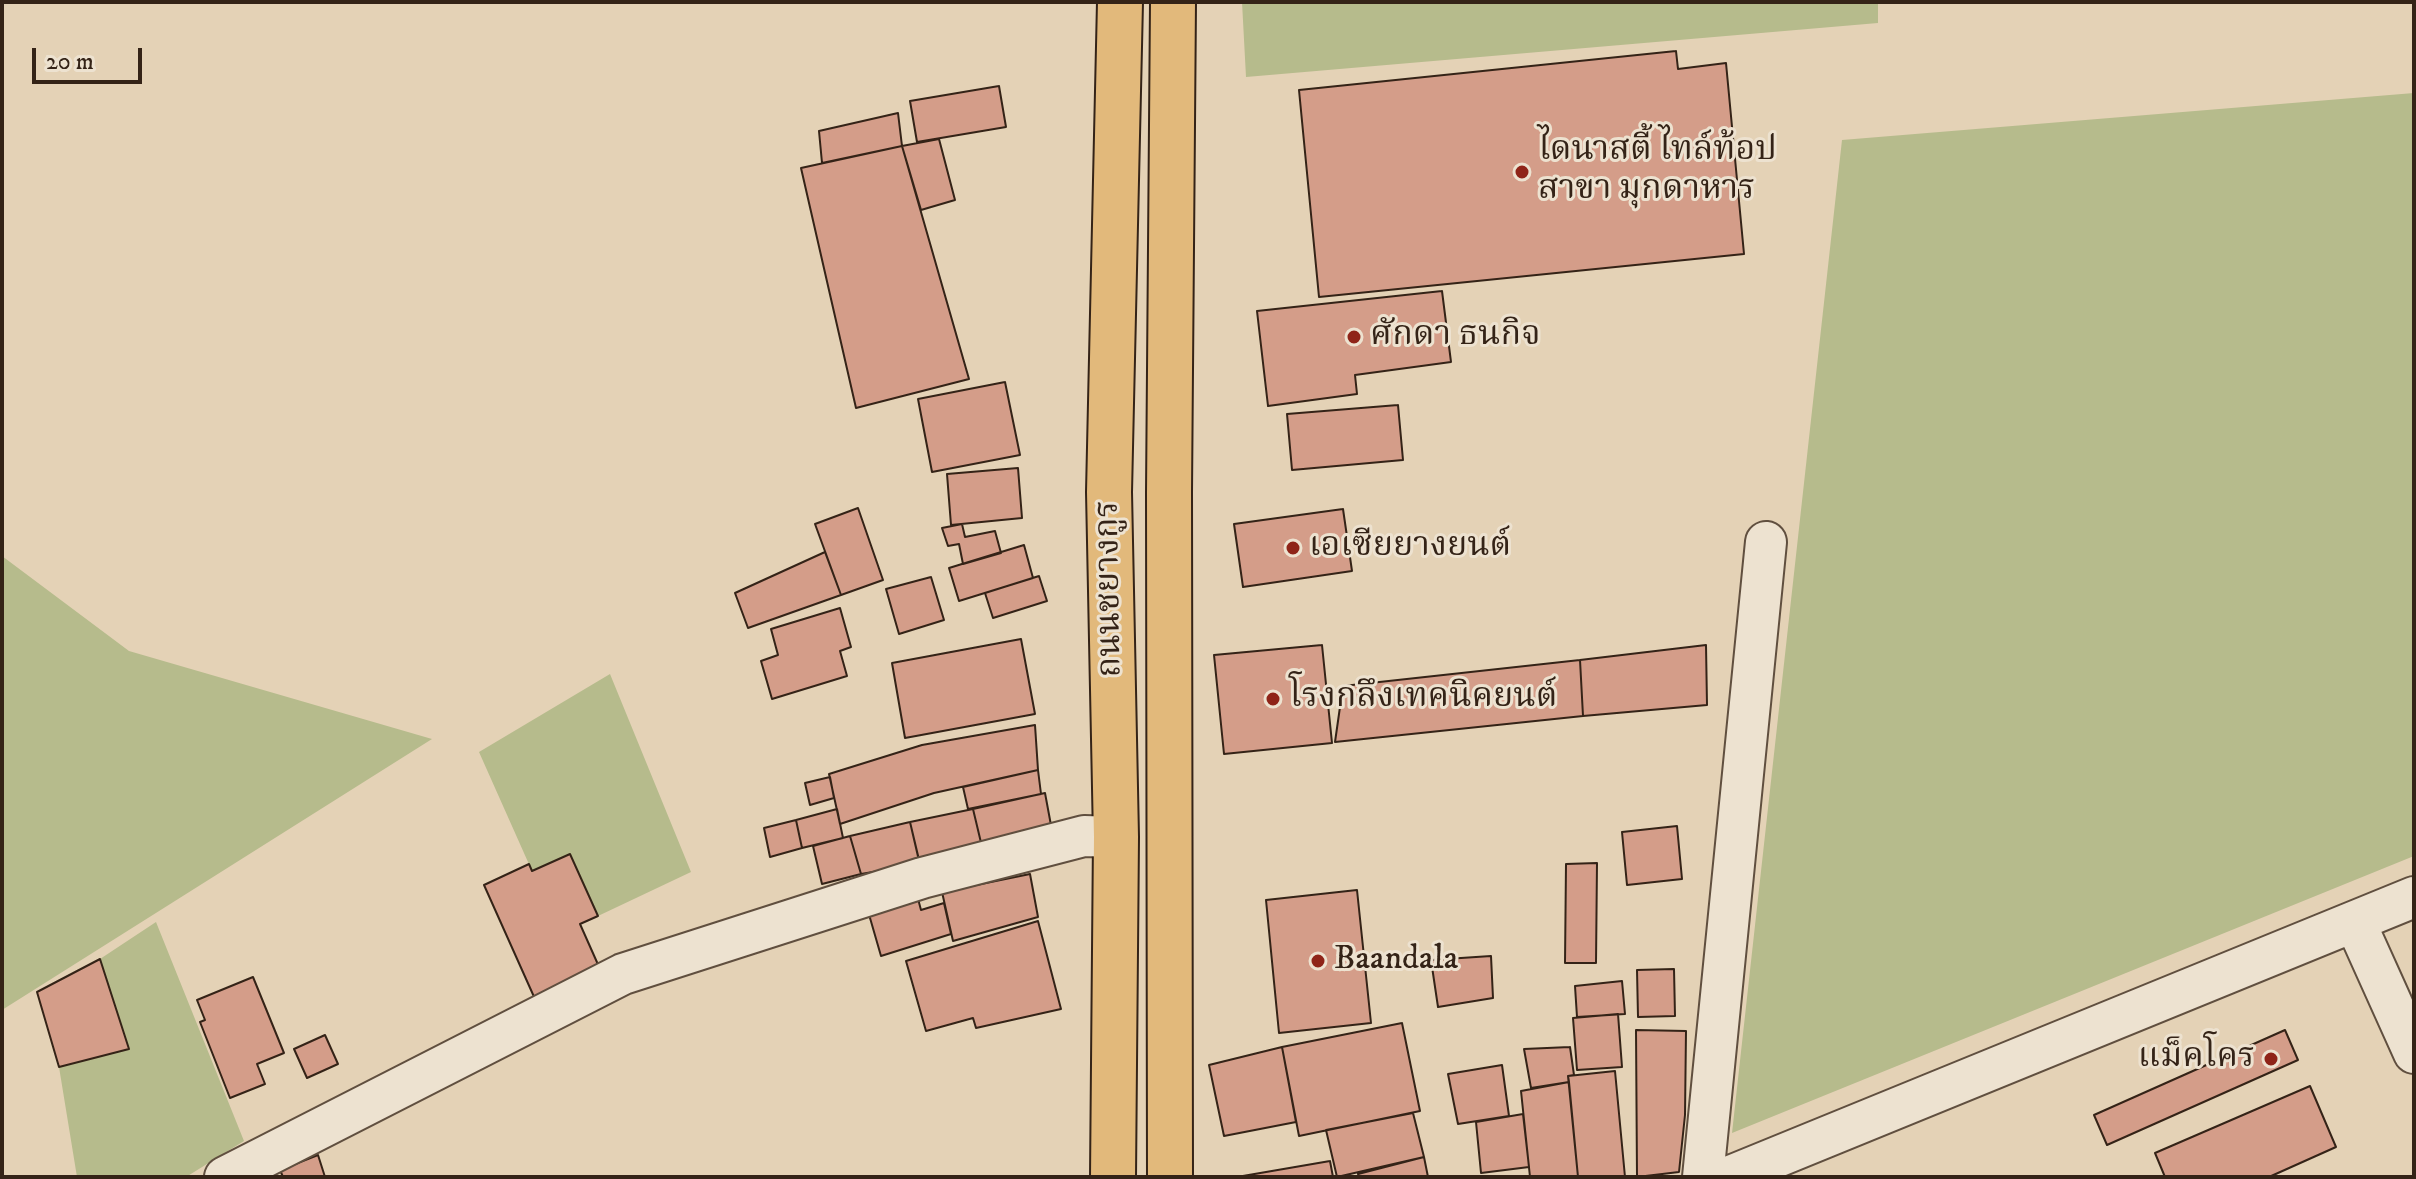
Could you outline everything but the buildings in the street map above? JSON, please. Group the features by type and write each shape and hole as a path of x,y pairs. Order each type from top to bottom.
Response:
{"main road":[{"name":"ถนนชยางกูร","path":"1113,1177 1116,837 1109,492 1120,2"},
{"name":"ถนนชยางกูร","path":"1170,1177 1169,492 1173,2"},
{"path":"1109,492 1169,492"}],"street":[{"path":"1703,1177 1766,542"},
{"path":"225,1177 623,974 922,878 1084,836 1116,837"},
{"path":"1728,1177 2414,897"},
{"path":"2355,922 2414,1053"}],"green space":[{"path":"1242,2 1878,2 1878,23 1246,77"},
{"path":"2414,93 2414,856 1732,1133 1842,140"},
{"path":"2,556 129,651 432,739 2,1010"},
{"path":"610,674 691,872 598,916 570,854 532,871 479,752"},
{"path":"156,922 244,1141 186,1177 77,1177 59,1067 129,1049 100,959"}],"place":[{"name":"ไดนาสตี้ ไทล์ท้อป สาขา มุกดาหาร","path":"1522,172"},
{"name":"ศักดา ธนกิจ","path":"1354,337"},
{"name":"เอเซียยางยนต์","path":"1293,548"},
{"name":"โรงกลึงเทคนิคยนต์","path":"1273,699"},
{"name":"Baandala","path":"1318,961"},
{"name":"แม็คโคร","path":"2271,1059"}]}
